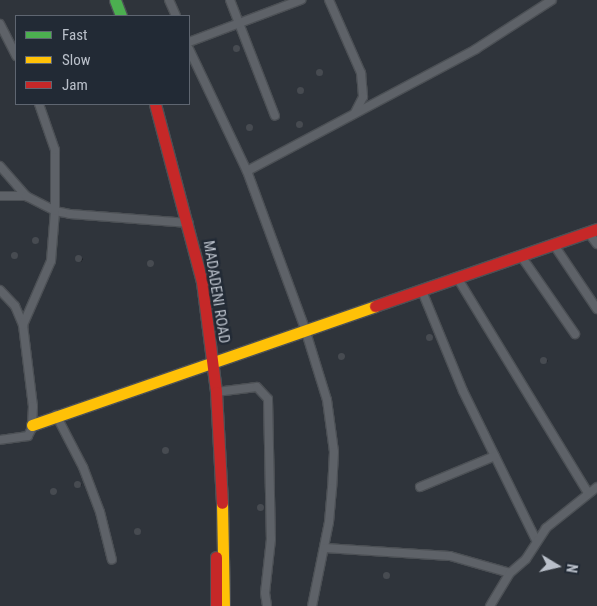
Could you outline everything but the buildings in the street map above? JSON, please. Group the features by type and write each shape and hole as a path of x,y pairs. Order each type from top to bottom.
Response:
{"street":[{"path":"115,0 121,15"},
{"path":"169,0 176,15"},
{"path":"230,0 275,116"},
{"path":"190,42 238,22 301,0"},
{"path":"329,0 361,74 363,96 355,113"},
{"path":"247,171 476,49 552,0"},
{"path":"0,24 15,54"},
{"path":"190,51 247,171 306,329 332,426 332,488 325,548 312,606"},
{"path":"22,325 49,267 55,211 55,150 39,105"},
{"name":"MADADENI ROAD","path":"155,105 189,223 202,282 216,392 224,606"},
{"path":"0,166 26,196 55,211 189,223"},
{"path":"0,196 26,196"},
{"path":"0,440 23,438 32,425 56,415 212,365 306,329 458,279 592,230 597,244"},
{"path":"554,245 597,309"},
{"path":"520,256 575,334"},
{"path":"458,279 588,493"},
{"path":"0,290 14,306 22,325 32,425"},
{"path":"422,291 463,391 536,540"},
{"path":"216,392 257,387 268,400 271,539 265,593 267,606"},
{"path":"56,415 83,467 100,512 112,560"},
{"path":"420,487 495,456"},
{"path":"490,606 510,573 526,559 536,540 588,493 597,488"},
{"name":"MADADENI ROAD","path":"216,606 216,526 220,491"},
{"path":"325,548 450,556 510,573"}],"traffic: fast":[{"path":"115,0 121,15"}],"traffic: slow":[{"path":"32,425 375,306"},
{"path":"222,503 224,606"}],"traffic: jam":[{"path":"155,105 202,282 216,392 222,503"},
{"path":"375,306 597,229"},
{"path":"216,557 216,606"}]}
